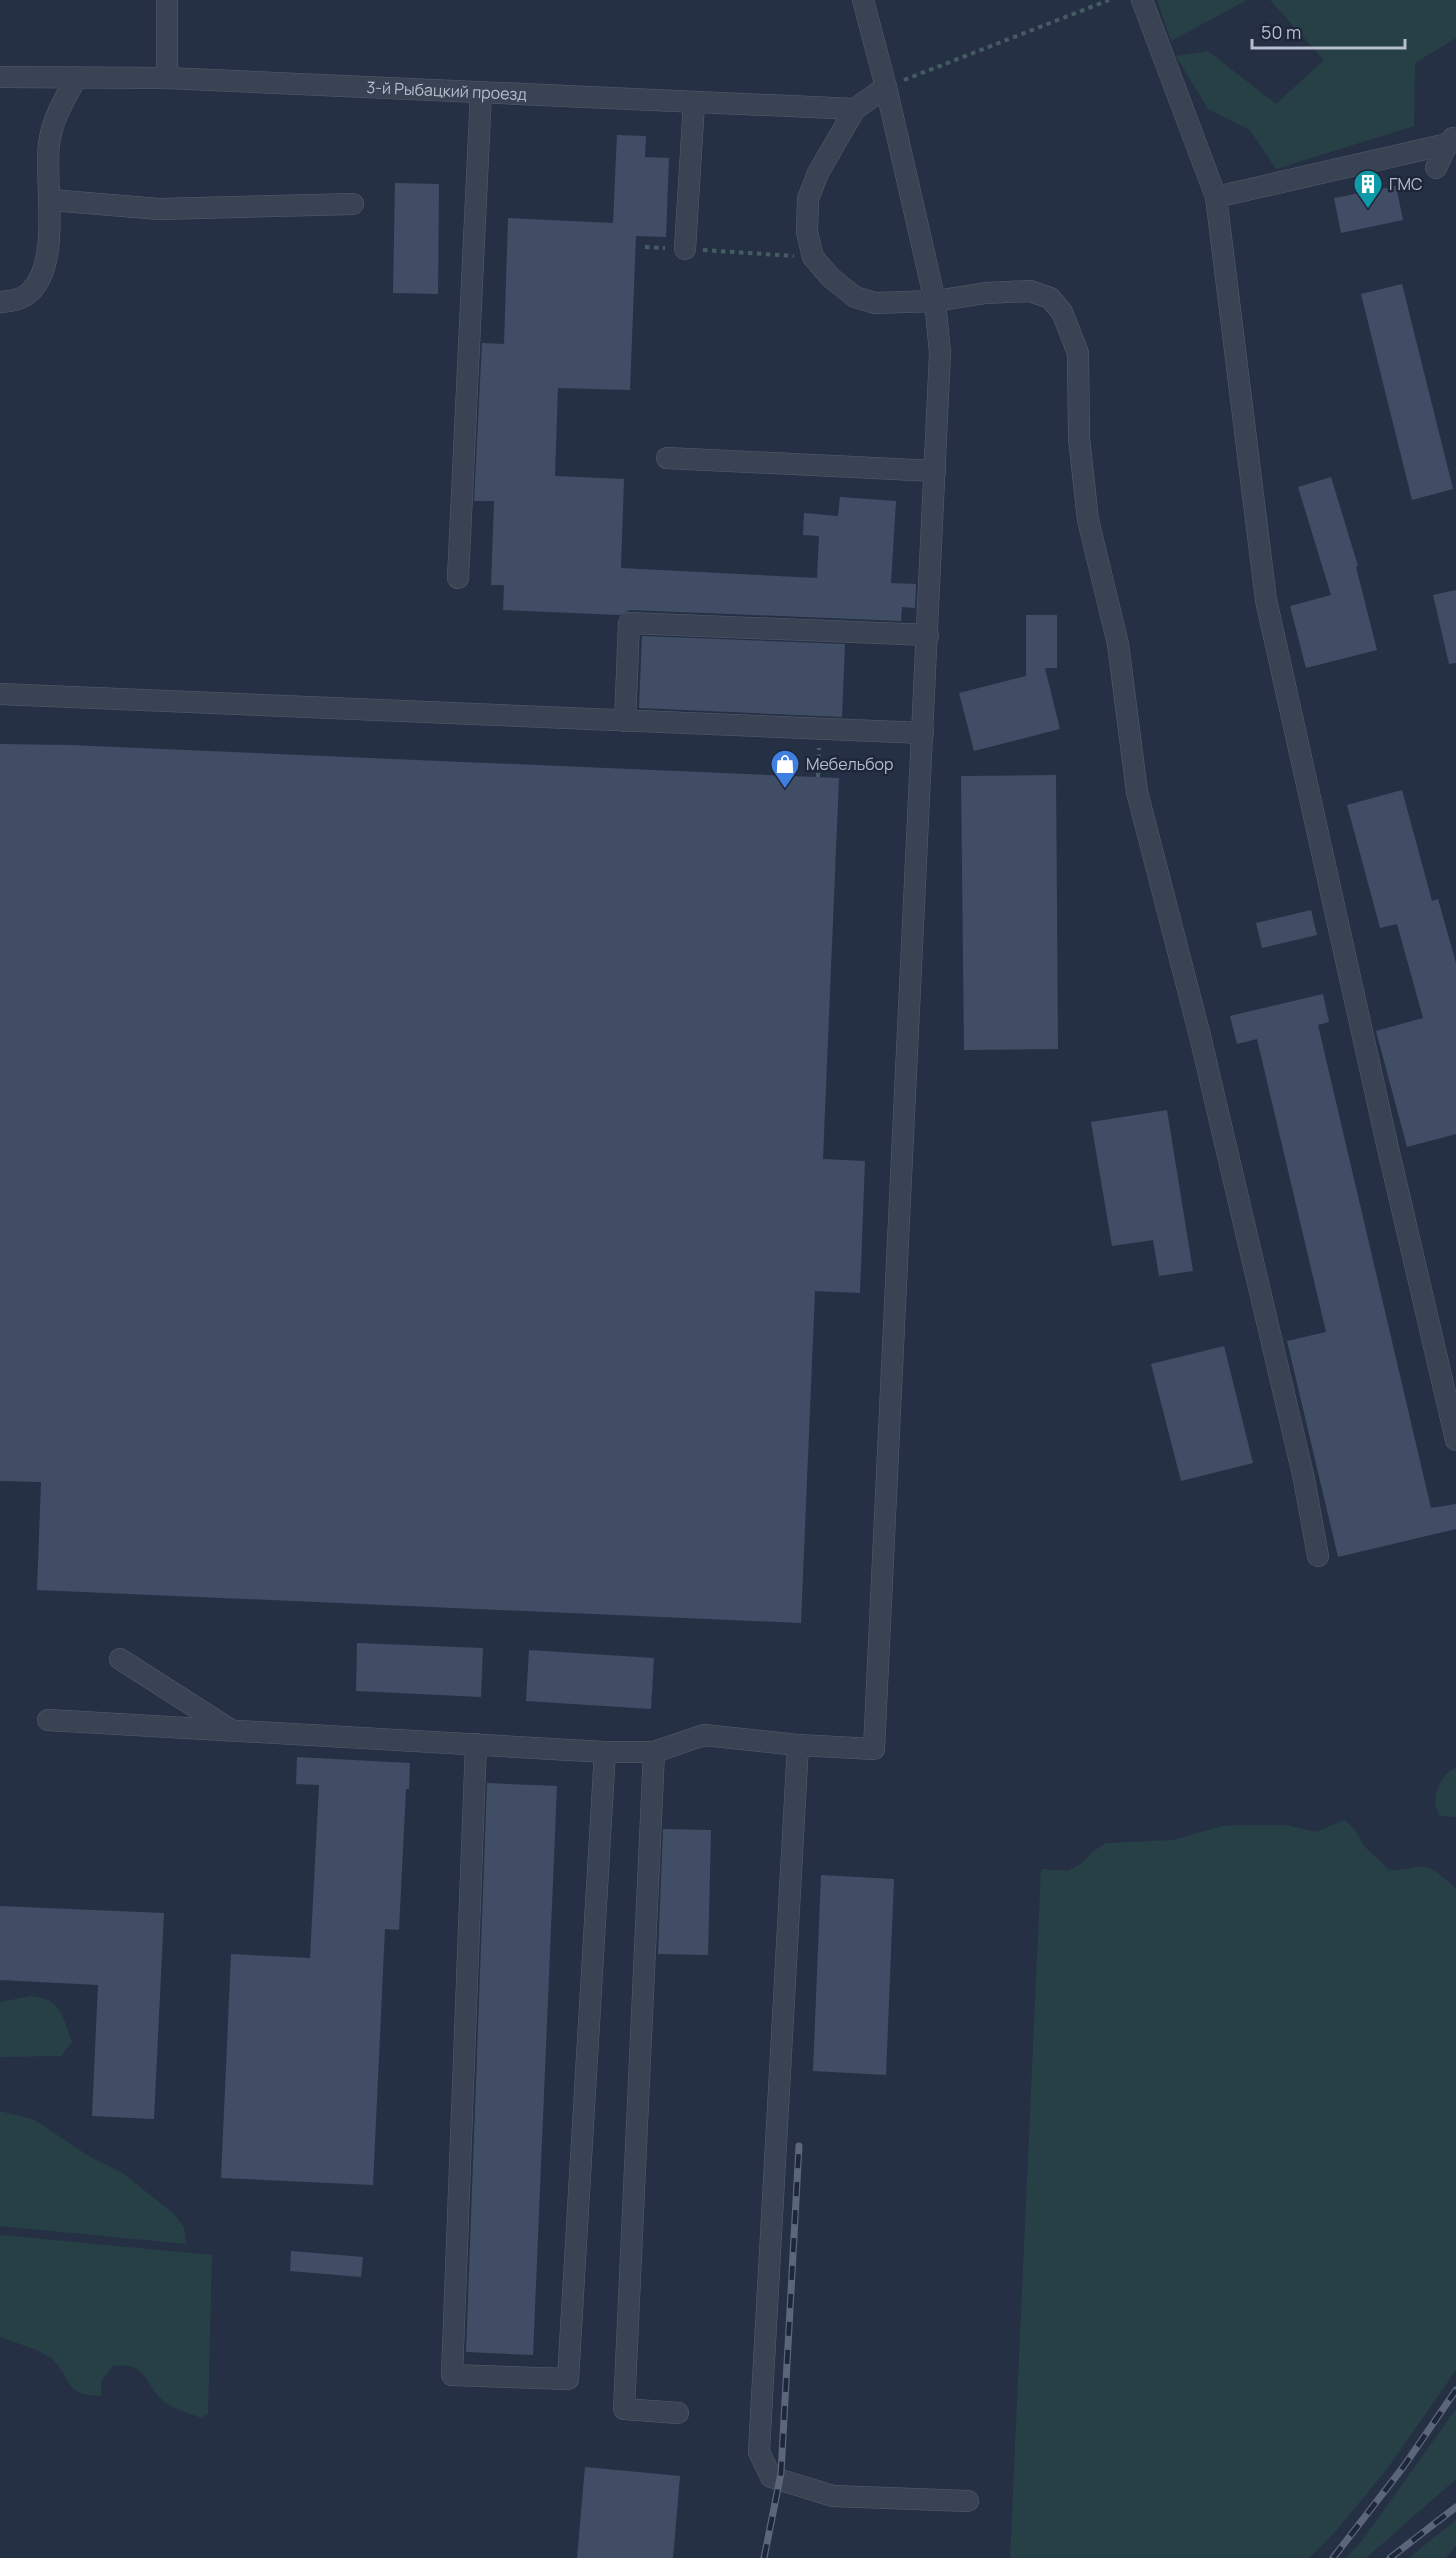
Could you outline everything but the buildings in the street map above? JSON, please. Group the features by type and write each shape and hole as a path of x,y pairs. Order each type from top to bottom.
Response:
{"street":[{"path":"167,0 167,78"},
{"path":"48,1720 605,1752 654,1752 704,1735 798,1745 874,1749 940,353 934,302 886,87 863,0"},
{"path":"1142,0 1216,197 1266,600 1387,1144 1456,1440"},
{"path":"0,302 15,300 30,292 39,278 46,253 51,200 49,144 57,113 76,76"},
{"name":"3-й Рыбацкий проезд","path":"0,77 167,78 855,109"},
{"path":"886,87 855,109 818,173 808,199 807,232 813,257 830,277 855,297 875,303 934,302 986,293 1030,291 1050,298 1062,312 1078,353 1079,438 1088,520 1118,644 1137,792 1200,1036 1304,1479 1318,1556"},
{"path":"458,578 481,93"},
{"path":"685,249 694,103"},
{"path":"1216,197 1453,141"},
{"path":"1436,168 1453,141"},
{"path":"51,200 159,209 353,204"},
{"path":"667,458 934,471"},
{"path":"625,721 628,623 928,635"},
{"path":"0,694 923,733"},
{"path":"120,1659 233,1731"},
{"path":"476,1744 452,2375 568,2379 605,1752"},
{"path":"798,1745 759,2452 771,2477 833,2496 968,2501"},
{"path":"654,1752 624,2409 678,2413"}],"path":[{"path":"886,87 1109,0"},
{"path":"645,247 813,257"},
{"path":"818,777 819,729"}],"green space":[{"path":"1157,0 1247,0 1171,41"},
{"path":"1270,0 1456,0 1456,38 1415,63 1414,126 1276,169 1250,130 1208,109 1176,56 1208,51 1276,104 1324,60"},
{"path":"1456,1768 1456,1817 1441,1816 1436,1804 1438,1789 1445,1776"},
{"path":"1345,1820 1356,1831 1364,1846 1389,1870 1428,1868 1439,1874 1456,1889 1456,2370 1387,2469 1335,2532 1309,2558 1010,2558 1041,1869 1068,1871 1082,1863 1092,1852 1106,1843 1173,1840 1222,1826 1237,1825 1286,1825 1316,1832"},
{"path":"31,1996 55,2005 63,2017 72,2042 61,2056 0,2057 0,2002"},
{"path":"0,2111 35,2120 90,2157 121,2172 173,2213 184,2227 186,2244 0,2226"},
{"path":"0,2235 212,2255 208,2414 201,2418 166,2403 140,2371 125,2366 113,2366 101,2381 101,2396 80,2393 70,2385 59,2367 48,2356 0,2337"},
{"path":"1456,2409 1456,2479 1366,2558 1346,2558 1361,2542"},
{"path":"1456,2520 1456,2545 1446,2558 1409,2558"}],"railway":[{"path":"764,2558 781,2473 799,2146"},
{"path":"1333,2558 1404,2466 1456,2390"},
{"path":"1390,2558 1456,2507"}],"place":[{"name":"ГМС","path":"1368,210"},
{"name":"Мебельбор","path":"785,790"}]}
